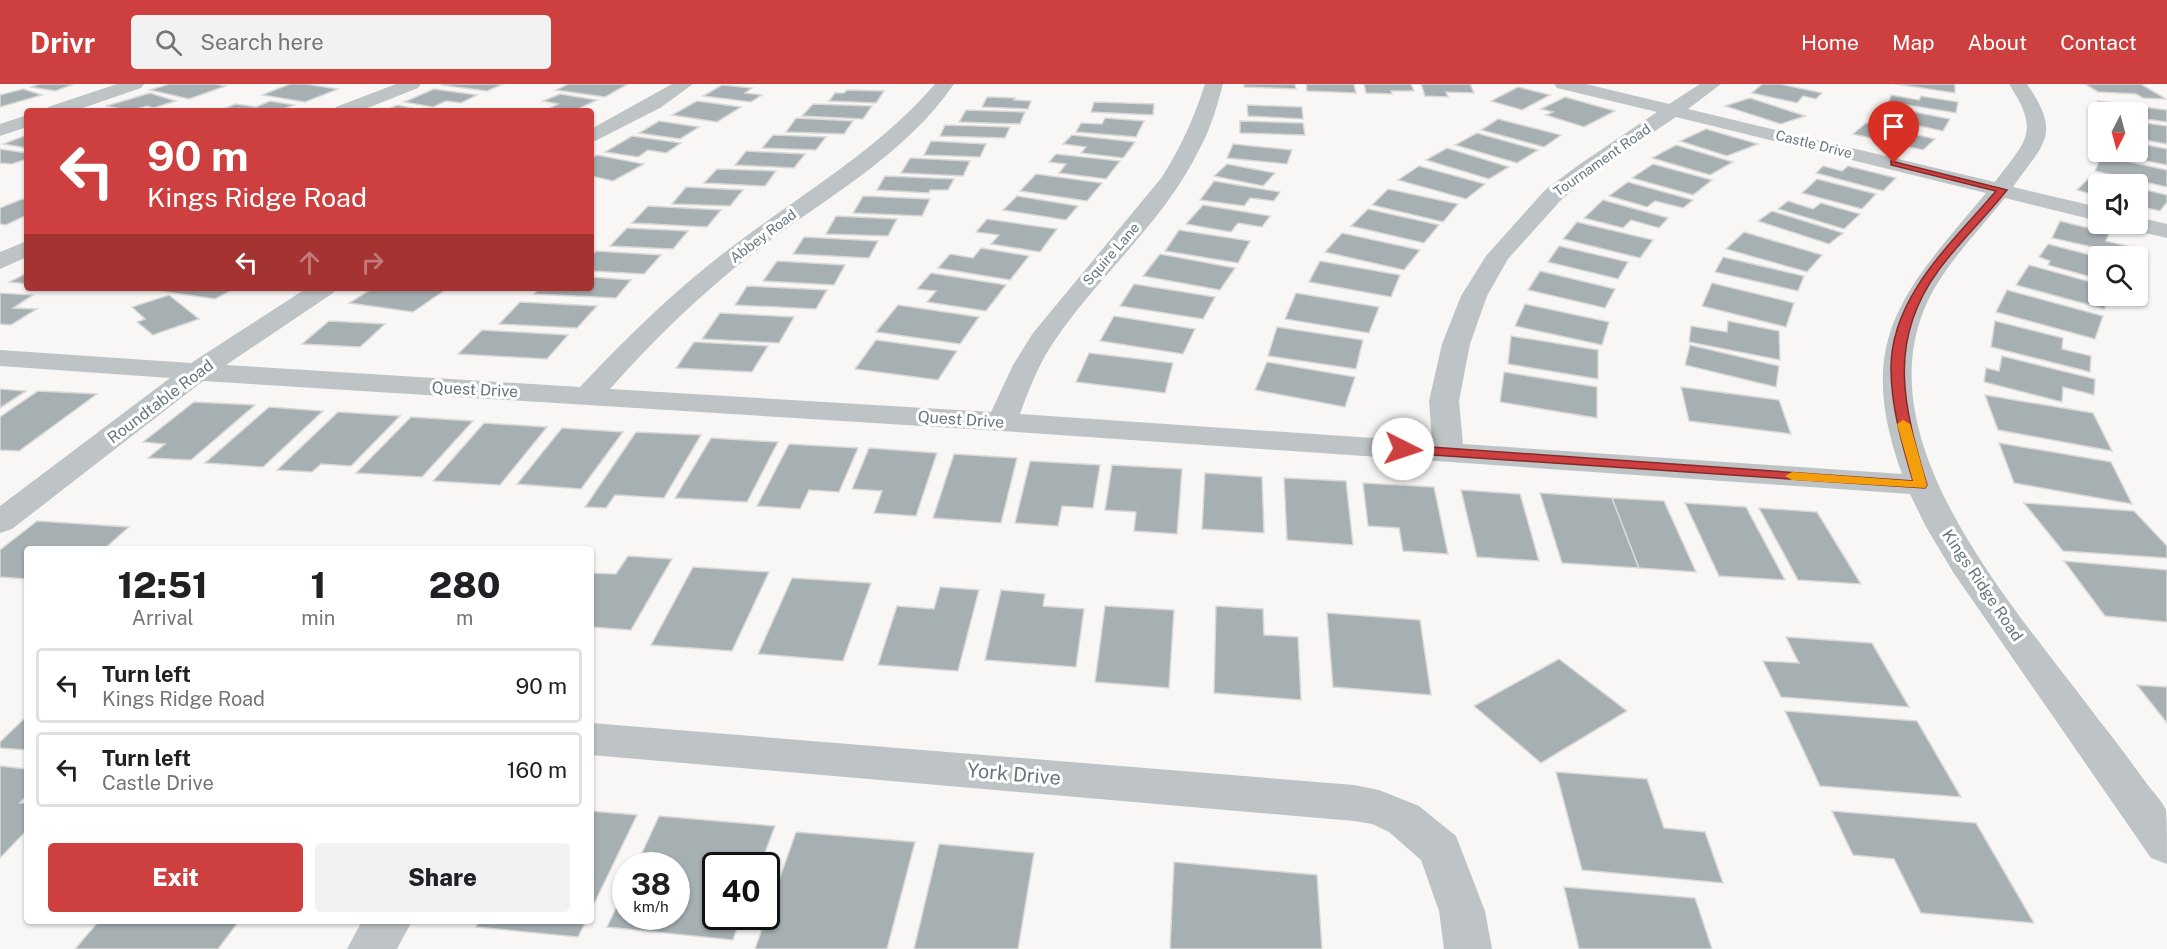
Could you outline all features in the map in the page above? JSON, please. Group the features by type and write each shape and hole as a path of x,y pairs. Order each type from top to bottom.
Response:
{"street":[{"path":"64,108 135,84"},
{"path":"351,108 412,84"},
{"path":"594,135 653,104 684,84"},
{"name":"Abbey Road","path":"588,396 636,342 666,314 747,247 902,132 945,84"},
{"name":"Squire Lane","path":"1002,422 1011,397 1037,346 1078,292 1146,214 1177,172 1194,144 1210,103 1214,84"},
{"name":"Castle Drive","path":"1563,84 2088,212"},
{"name":"Tournament Road","path":"1448,452 1444,401 1456,344 1474,296 1498,256 1553,195 1587,168 1712,84"},
{"name":"Kings Ridge Road","path":"2018,84 2033,107 2037,123 2036,138 2002,190 1935,268 1908,313 1899,344 1897,367 1899,400 1905,431 1921,485 1963,561 2167,845"},
{"path":"0,130 24,122"},
{"path":"2148,227 2167,231"},
{"path":"0,262 24,250"},
{"name":"Roundtable Road","path":"0,522 197,372 319,291"},
{"name":"Quest Drive","path":"0,358 1002,422 1921,485"},
{"name":"York Drive","path":"594,739 1354,803 1387,811 1404,819 1440,849 1462,911 1468,949"},
{"path":"371,949 387,924"}],"building":[{"path":"39,84 74,84 55,91 31,87"},
{"path":"169,84 226,86 189,99 150,90"},
{"path":"290,84 338,89 305,102 262,95"},
{"path":"503,84 487,91 441,85"},
{"path":"568,84 628,84 605,97 556,90"},
{"path":"1244,84 1295,84 1296,89 1244,87"},
{"path":"1306,84 1354,84 1356,93 1307,91"},
{"path":"1364,84 1411,84 1414,91 1391,91 1392,94 1366,93"},
{"path":"1421,84 1470,84 1474,93 1446,92 1448,97 1425,96"},
{"path":"1762,84 1780,84 1822,93 1816,99 1803,96 1797,103 1752,93"},
{"path":"1895,84 1955,84 1955,93"},
{"path":"2085,84 2141,84 2166,99 2143,98 2136,94 2098,92"},
{"path":"722,85 752,88 745,93 762,95 751,102 703,96"},
{"path":"1518,87 1550,95 1522,110 1491,101"},
{"path":"23,89 42,95 0,107 0,95"},
{"path":"434,89 477,95 461,103 446,101 433,107 404,102"},
{"path":"847,90 884,91 876,103 829,101 835,93 844,93"},
{"path":"150,93 176,101 153,108 106,106"},
{"path":"560,94 597,100 580,108 549,108 558,104 543,101"},
{"path":"1891,95 1919,100 1921,96 1958,102 1956,113 1889,102"},
{"path":"987,97 1031,101 1028,109 982,107"},
{"path":"1565,97 1615,111 1584,127 1546,115 1553,112 1541,109"},
{"path":"1750,98 1805,116 1781,124 1725,106"},
{"path":"270,101 294,105 286,108 225,108 236,104 256,107"},
{"path":"697,101 741,107 717,122 672,115"},
{"path":"1094,102 1154,104 1153,115 1091,112"},
{"path":"813,104 872,106 863,119 802,116"},
{"path":"398,105 412,108 390,108"},
{"path":"1247,105 1302,107 1303,119 1248,116"},
{"path":"1884,106 1950,119 1943,131 1876,117"},
{"path":"2148,108 2167,110 2167,122 2148,119"},
{"path":"966,110 1025,112 1020,124 959,122"},
{"path":"796,118 853,121 844,134 786,132"},
{"path":"1105,118 1144,121 1136,137 1076,132 1081,123 1102,124"},
{"path":"1498,119 1561,135 1544,147 1481,130"},
{"path":"659,121 699,127 680,139 639,133"},
{"path":"1240,121 1303,123 1305,135 1240,133"},
{"path":"1866,123 1935,139 1923,150 1853,134"},
{"path":"2148,123 2167,126 2167,144 2148,141"},
{"path":"945,125 1010,127 1005,138 940,136"},
{"path":"1706,129 1758,144 1727,156 1680,141"},
{"path":"1477,133 1538,150 1517,163 1455,145"},
{"path":"773,135 826,137 816,150 762,148"},
{"path":"1072,135 1135,142 1123,158 1081,153 1086,147 1063,144"},
{"path":"24,136 24,148 3,144"},
{"path":"632,136 681,143 666,153 648,150 638,157 605,152"},
{"path":"931,141 986,144 980,157 924,155"},
{"path":"1233,144 1292,150 1287,164 1227,158"},
{"path":"1676,145 1733,162 1710,175 1652,158"},
{"path":"2148,145 2167,149 2167,165 2148,161"},
{"path":"1447,148 1509,167 1489,179 1426,160"},
{"path":"0,149 24,153 24,160 12,164 0,163"},
{"path":"746,151 805,154 794,168 735,165"},
{"path":"1056,154 1120,161 1106,179 1059,173 1066,164 1049,162"},
{"path":"597,155 644,164 613,181 594,177 594,156"},
{"path":"910,158 970,161 963,176 901,173"},
{"path":"2099,162 2129,162 2167,170 2167,187 2148,183 2148,174 2108,174 2095,171"},
{"path":"1227,164 1275,173 1263,186 1214,176"},
{"path":"1653,164 1712,180 1693,195 1632,178"},
{"path":"1419,166 1485,184 1466,199 1398,180"},
{"path":"1823,166 1842,171 1848,166 1896,178 1883,191 1816,173"},
{"path":"717,169 776,171 765,186 704,183"},
{"path":"1036,174 1102,183 1087,201 1020,191"},
{"path":"885,176 954,179 948,190 930,190 929,193 877,190"},
{"path":"1817,179 1876,194 1862,209 1802,193"},
{"path":"2088,179 2088,193 2077,190"},
{"path":"1214,181 1280,192 1274,201 1250,198 1244,206 1200,200"},
{"path":"1628,182 1693,200 1683,208 1655,201 1647,207 1609,196"},
{"path":"686,187 743,190 730,206 672,204"},
{"path":"1388,189 1458,204 1443,222 1372,205"},
{"path":"2148,190 2167,195 2167,202 2160,211 2148,208"},
{"path":"863,196 930,199 922,216 853,213"},
{"path":"1017,196 1078,206 1066,220 1003,210"},
{"path":"24,199 24,216 6,225 0,224 0,208"},
{"path":"1603,200 1668,218 1659,228 1631,220 1623,228 1584,218"},
{"path":"1788,201 1813,209 1821,203 1860,214 1844,229 1778,209"},
{"path":"1203,205 1270,216 1262,227 1238,223 1231,232 1186,224"},
{"path":"648,206 721,210 707,227 632,223"},
{"path":"1368,209 1439,225 1424,243 1351,226"},
{"path":"1772,211 1843,233 1829,244 1758,221"},
{"path":"836,216 897,219 888,236 826,234"},
{"path":"987,219 1057,229 1040,252 991,244 999,235 976,232"},
{"path":"2060,221 2088,228 2088,234 2109,234 2106,241 2127,246 2088,246 2052,238"},
{"path":"1577,222 1653,240 1640,258 1563,239"},
{"path":"627,228 688,231 673,249 610,246"},
{"path":"1179,230 1250,241 1238,263 1165,251"},
{"path":"1744,232 1822,255 1807,272 1726,249"},
{"path":"1342,233 1420,250 1404,270 1325,252"},
{"path":"804,237 878,241 869,258 793,254"},
{"path":"2048,244 2088,254 2088,276 2048,265 2050,261 2039,257"},
{"path":"1559,246 1628,262 1618,279 1548,262"},
{"path":"981,248 1029,256 1010,280 938,268 950,254 973,258"},
{"path":"596,251 661,255 644,274 594,271"},
{"path":"1160,254 1235,268 1220,290 1143,276"},
{"path":"1723,257 1804,276 1798,291 1715,272"},
{"path":"777,261 845,265 834,285 763,281"},
{"path":"1320,261 1400,275 1391,297 1309,282"},
{"path":"2029,265 2088,281 2088,305 2016,285"},
{"path":"1540,271 1615,289 1605,308 1528,290"},
{"path":"931,273 1006,285 986,311 927,302 936,291 917,289"},
{"path":"24,274 24,284 9,282"},
{"path":"594,277 631,280 616,298 534,294 536,291 594,291"},
{"path":"1712,283 1794,303 1786,327 1702,306"},
{"path":"1134,284 1215,297 1203,319 1120,306"},
{"path":"747,286 827,290 816,309 735,305"},
{"path":"2007,290 2103,316 2095,339 1996,312"},
{"path":"161,291 230,291 215,299"},
{"path":"368,291 444,291 413,312 349,303"},
{"path":"0,293 33,295 13,308 37,309 11,325 0,324"},
{"path":"1296,293 1379,307 1369,333 1285,319"},
{"path":"169,295 199,319 153,335 137,322 145,319 132,307"},
{"path":"520,302 597,306 577,328 499,324"},
{"path":"1525,304 1609,322 1602,345 1515,326"},
{"path":"898,305 979,317 960,344 876,332"},
{"path":"720,313 794,317 779,343 702,339"},
{"path":"1114,316 1195,329 1183,354 1100,341"},
{"path":"329,321 385,324 360,347 302,344"},
{"path":"1728,321 1779,331 1780,360 1689,342 1691,326 1727,332"},
{"path":"1995,321 2063,338 2062,349 2091,356 2090,372 1991,347"},
{"path":"1277,327 1363,340 1356,369 1268,356"},
{"path":"482,330 568,335 547,359 458,354"},
{"path":"1511,336 1598,350 1598,379 1508,364"},
{"path":"876,340 957,351 938,380 855,369"},
{"path":"694,342 768,346 752,372 676,368"},
{"path":"1690,345 1779,366 1776,387 1685,365"},
{"path":"1089,353 1173,363 1165,393 1076,382"},
{"path":"2002,356 2095,379 2094,395 2063,387 2062,402 1984,382 1986,368 1999,371"},
{"path":"1267,362 1355,377 1345,407 1255,390"},
{"path":"1504,372 1597,387 1597,418 1500,402"},
{"path":"1681,387 1779,400 1791,434 1689,421"},
{"path":"0,389 26,391 0,408"},
{"path":"38,391 97,394 19,451 0,450 0,417"},
{"path":"1985,395 2093,413 2112,451 1998,430"},
{"path":"194,402 255,405 191,460 148,458 165,444 143,442"},
{"path":"269,407 323,411 263,467 205,463"},
{"path":"338,412 400,416 351,466 321,464 312,472 277,470"},
{"path":"411,417 473,421 422,477 356,473"},
{"path":"484,423 547,427 500,485 433,481"},
{"path":"562,428 623,432 581,489 517,484"},
{"path":"636,432 701,435 664,498 615,495 606,508 585,507"},
{"path":"711,438 778,442 747,502 675,498"},
{"path":"1999,443 2111,462 2132,504 2014,483"},
{"path":"789,444 858,448 839,492 809,490 800,509 757,506"},
{"path":"869,448 937,453 916,516 874,513 882,491 852,489"},
{"path":"954,454 1017,458 1001,523 933,518"},
{"path":"1030,461 1100,465 1093,508 1062,506 1058,526 1015,523"},
{"path":"1112,465 1182,469 1177,534 1134,531 1136,512 1105,510"},
{"path":"1205,473 1262,477 1264,533 1202,529"},
{"path":"1284,478 1346,481 1353,545 1287,540"},
{"path":"1363,483 1434,487 1448,554 1403,551 1399,528 1368,526"},
{"path":"1461,490 1520,494 1539,561 1477,557"},
{"path":"1540,493 1612,498 1639,568 1562,563"},
{"path":"1612,498 1664,501 1696,572 1639,568"},
{"path":"1685,503 1746,507 1785,580 1719,576"},
{"path":"2024,503 2134,511 2167,546 2167,558 2063,551"},
{"path":"1759,508 1817,512 1861,584 1798,580"},
{"path":"37,521 129,527 107,546 24,546 24,579 0,577 0,550"},
{"path":"628,556 672,559 631,630 594,627 594,573 616,574"},
{"path":"2064,561 2167,570 2167,622 2105,616"},
{"path":"693,567 769,572 732,651 651,645"},
{"path":"792,578 871,583 843,661 758,654"},
{"path":"940,587 979,590 958,671 878,665 897,606 934,609"},
{"path":"1001,590 1045,594 1043,606 1084,609 1076,667 985,660"},
{"path":"1105,606 1174,610 1169,688 1095,682"},
{"path":"1216,606 1263,609 1264,635 1298,637 1301,700 1214,693"},
{"path":"1327,613 1420,620 1431,695 1333,687"},
{"path":"1786,637 1872,643 1909,707 1781,697 1763,661 1799,663"},
{"path":"1559,659 1627,711 1541,763 1474,706"},
{"path":"2137,685 2167,687 2167,723"},
{"path":"1785,711 1917,721 1961,797 1820,786"},
{"path":"24,719 24,750 0,748 0,742"},
{"path":"0,766 24,769 24,798 20,803 24,803 24,833 0,858"},
{"path":"1556,772 1647,779 1664,828 1705,832 1723,883 1582,870"},
{"path":"594,811 637,815 619,852 612,852 612,867 594,904"},
{"path":"1832,811 1976,823 2034,923 1921,913 1894,859 1853,855"},
{"path":"659,816 775,826 765,852 702,852 702,930 736,930 733,940 636,930 690,930 690,852 642,852"},
{"path":"796,832 915,842 887,949 755,949 762,930 780,930 780,878"},
{"path":"939,844 1034,853 1018,949 914,949"},
{"path":"1174,862 1317,875 1322,949 1170,949"},
{"path":"1564,887 1695,898 1712,949 1579,949"},
{"path":"612,916 612,928 607,927"},
{"path":"96,924 237,924 218,949 75,949"},
{"path":"478,924 584,924 578,937 476,927"}],"slow traffic":[{"path":"1792,476 1921,485 1903,424"}],"route":[{"path":"1403,449 1921,485 1905,431 1899,400 1897,367 1899,344 1908,313 1918,293 1935,268 2002,190 1894,163"}]}
